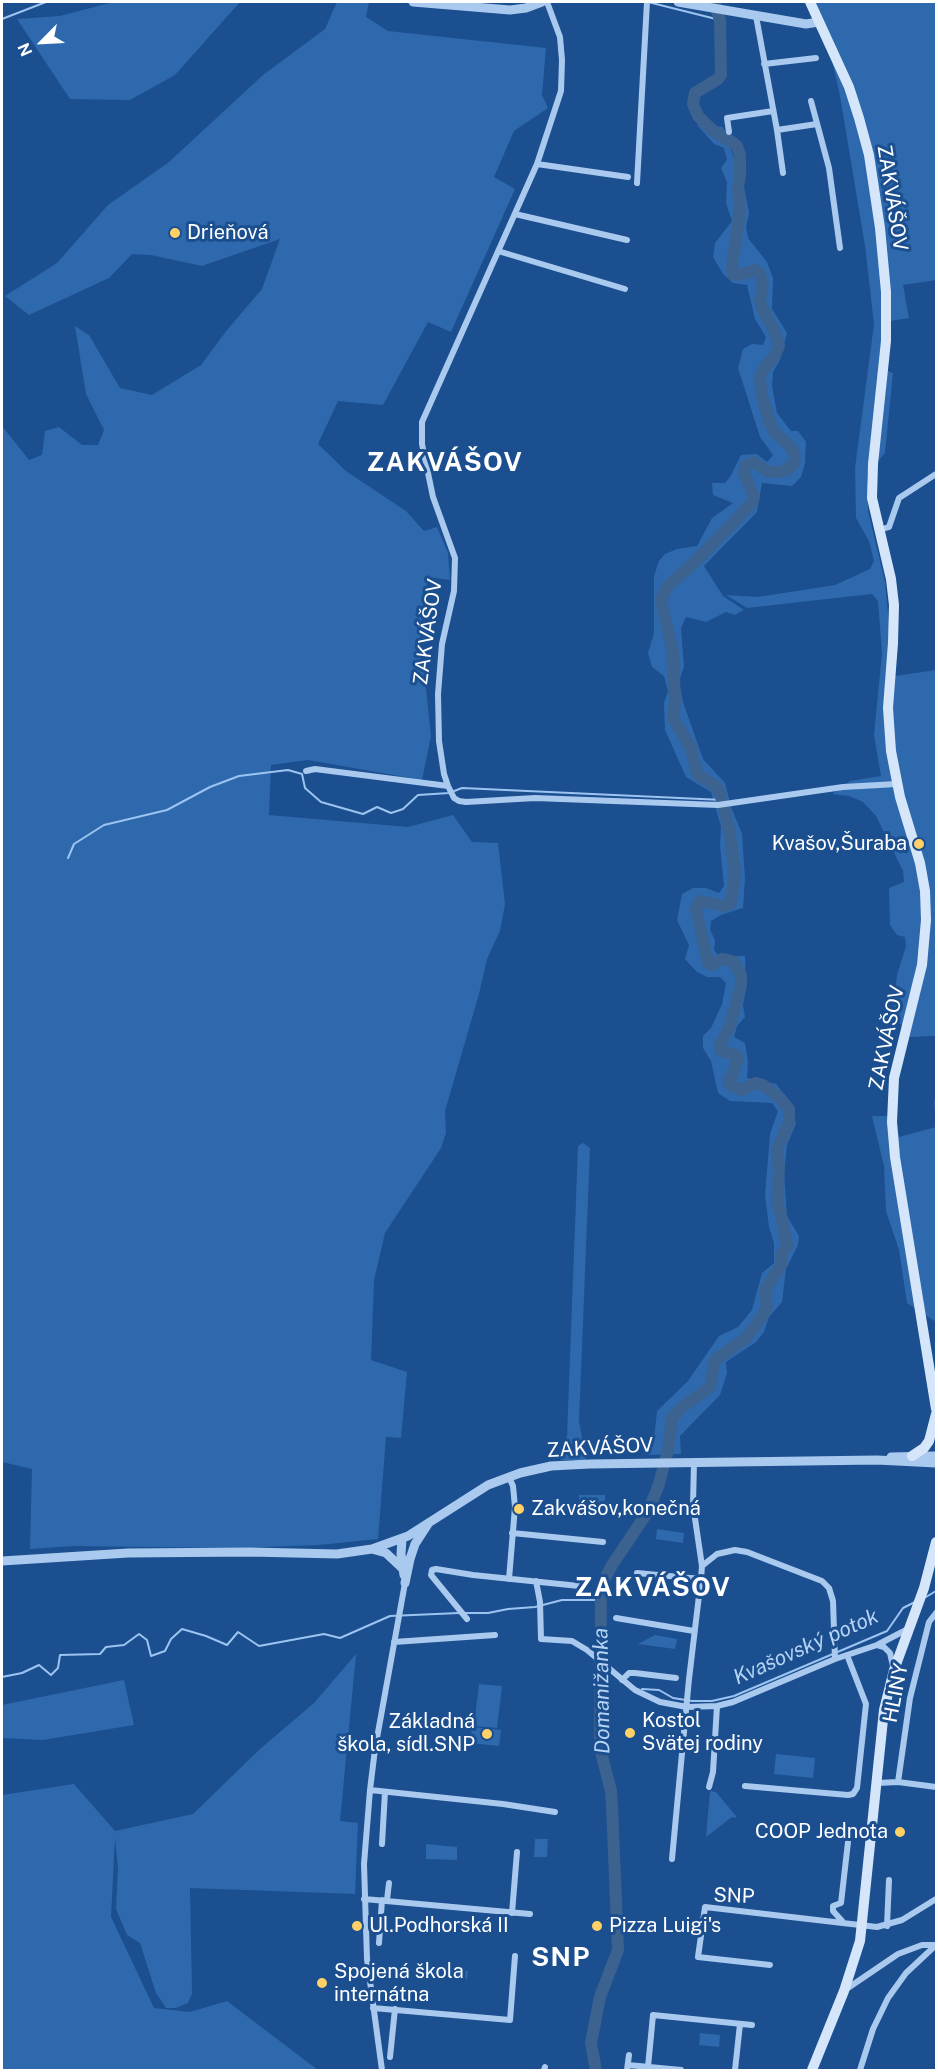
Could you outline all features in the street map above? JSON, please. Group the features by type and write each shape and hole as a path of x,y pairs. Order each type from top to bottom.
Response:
{"main road":[{"name":"ZAKVÁŠOV","path":"810,2 856,107 869,155 880,228 887,316 872,484 873,504 891,579 894,605 888,717 891,751 897,784 920,863 925,891 926,920 922,965 894,1078 892,1122 895,1157 936,1409"},
{"path":"912,1456 924,1448 929,1441 936,1414"},
{"path":"812,2070 844,1991 860,1941 884,1710 894,1670 924,1588 936,1542"}],"street":[{"path":"413,2 510,10 526,8 542,2"},
{"name":"ZAKVÁŠOV","path":"450,790 444,774 439,741 438,694 442,644 454,591 455,558 433,497 422,444 422,422 537,164 561,91 560,37 547,2"},
{"path":"637,183 647,2"},
{"path":"678,2 806,24 819,22"},
{"path":"756,16 783,173"},
{"path":"764,64 816,58"},
{"path":"811,101 829,168 840,248"},
{"path":"729,132 727,118 773,111"},
{"path":"777,130 817,124"},
{"path":"537,164 628,177"},
{"path":"515,213 627,240"},
{"path":"498,251 625,289"},
{"path":"879,530 889,528 899,498 936,474"},
{"path":"306,771 315,769 450,790 459,801 466,802 535,798 718,805 843,787 897,784"},
{"path":"877,1460 936,1456"},
{"path":"877,1460 936,1463"},
{"name":"ZAKVÁŠOV","path":"2,1561 128,1553 337,1554 372,1549 402,1539 475,1492 530,1470 559,1465 877,1460"},
{"path":"672,1859 702,1566 693,1505 694,1462"},
{"path":"509,1579 515,1507 510,1477"},
{"path":"382,2070 367,1959 364,1899 370,1790 375,1749 410,1559 415,1544 429,1522"},
{"path":"512,1533 603,1542"},
{"path":"402,1539 410,1559"},
{"path":"402,1539 401,1554 405,1583"},
{"path":"372,1549 386,1553 399,1563 403,1570"},
{"path":"702,1566 717,1554 735,1550 747,1552 822,1581 829,1588 833,1601 835,1655"},
{"path":"467,1619 431,1575 432,1570 579,1586"},
{"path":"637,1573 701,1579"},
{"path":"536,1581 541,1610 541,1639 572,1641 587,1650 645,1696 673,1705 687,1703 717,1706 733,1702 835,1655 847,1655 877,1645 909,1629"},
{"name":"HLINY","path":"898,1782 910,1698 929,1622 936,1613"},
{"path":"616,1618 694,1631"},
{"path":"394,1642 495,1635"},
{"path":"877,1645 884,1647 890,1653 894,1670"},
{"path":"745,1786 848,1796 853,1794 857,1788 866,1704 847,1655"},
{"path":"622,1680 629,1673 676,1678"},
{"path":"709,1787 717,1706"},
{"path":"877,1783 898,1782 936,1787"},
{"path":"370,1790 503,1804 555,1812"},
{"path":"382,1844 385,1792"},
{"path":"843,1923 832,1911 833,1906 840,1903 848,1842"},
{"path":"512,1913 517,1852"},
{"path":"887,1926 889,1880"},
{"path":"379,1943 388,1882"},
{"path":"364,1899 530,1914"},
{"path":"862,1926 887,1926 902,1920 936,1899"},
{"name":"SNP","path":"770,1965 698,1957 705,1907 862,1926"},
{"path":"844,1991 898,1954 922,1945 936,1945"},
{"path":"860,2070 873,2029 888,1998 906,1973 936,1945"},
{"path":"373,2008 510,2020 515,1956"},
{"path":"390,2057 395,2009"},
{"path":"648,2067 653,2015 752,2025"},
{"path":"735,2070 740,2024"},
{"path":"628,2055 628,2068 681,2070"}],"shaded area":[{"path":"113,2 240,2 175,75 130,100 70,99 17,19 60,16"},
{"path":"337,2 369,2 366,17 388,31 546,48 542,95 548,108 514,131 494,177 515,189 451,332 428,322 383,405 338,401 318,444 346,471 406,511 424,531 437,527 448,553 450,580 428,577 420,632 431,736 422,780 308,760 271,765 269,815 408,827 453,815 472,842 498,843 505,904 500,931 487,959 445,1111 446,1133 441,1148 385,1233 374,1280 371,1360 407,1372 401,1438 386,1437 378,1539 319,1545 240,1548 74,1546 30,1549 32,1469 2,1462 2,426 29,460 42,455 45,431 59,427 82,445 98,445 104,430 86,394 75,326 89,335 120,388 152,395 201,365 262,289 280,239 202,266 151,255 132,254 109,278 29,315 5,296 57,263 108,205 169,162 263,75 325,29"},
{"path":"814,2 936,2 936,280 903,285 909,318 884,322 880,368 893,373 885,453 867,473 868,511 885,582 889,625 888,677 936,670 936,1036 909,1037 901,1024 892,1021 897,975 906,946 905,937 897,935 890,925 889,888 904,882 903,871 876,816 863,802 849,796 832,794 850,781 881,776 874,735 882,653 878,601 872,594 747,608 726,595 758,597 835,585 870,569 874,561 869,541 856,518 855,468 874,324 865,246 840,96 824,25"},
{"path":"697,125 723,127 744,187 749,213 746,227 748,238 767,262 773,278 772,309 787,333 780,360 773,372 772,386 777,413 791,431 798,431 806,442 805,463 801,477 792,486 762,483 757,512 704,566 723,596 744,610 735,615 726,612 706,622 686,617 681,628 684,667 679,681 683,702 703,759 725,783 731,807 742,834 745,878 743,908 711,921 710,930 715,940 714,950 719,956 745,956 746,990 743,1005 745,1017 737,1026 734,1037 745,1043 748,1061 747,1078 776,1084 791,1103 796,1124 787,1145 784,1174 787,1216 799,1236 798,1245 786,1269 782,1302 769,1317 764,1332 756,1342 726,1362 727,1373 720,1395 680,1436 681,1454 644,1455 654,1439 657,1411 688,1381 719,1336 738,1327 752,1310 762,1273 774,1263 774,1243 769,1227 765,1195 770,1134 778,1111 772,1103 730,1101 718,1093 711,1061 703,1048 703,1036 711,1028 722,1004 726,983 720,977 707,977 697,972 685,959 689,945 677,920 682,894 693,888 706,888 719,893 724,886 720,846 721,827 711,792 686,777 665,730 664,703 668,691 664,676 652,667 648,653 654,633 654,576 659,561 665,554 677,549 697,546 712,518 733,503 713,495 712,483 725,483 741,455 757,454 767,462 773,455 760,437 738,368 743,349 752,344 763,345 766,337 755,319 747,285 733,283 723,274 713,257 715,243 732,221 726,203 727,182 721,168 727,160 724,148 714,144"},
{"path":"934,1100 936,1100 936,1127"},
{"path":"872,1116 895,1116 899,1137 936,1127 936,1322 907,1303 899,1250 886,1211 884,1166"},
{"path":"583,1143 590,1148 579,1421 586,1460 560,1460 567,1436 578,1146"},
{"path":"579,1495 605,1495 605,1507 579,1506"},
{"path":"657,1529 684,1533 683,1543 656,1539"},
{"path":"655,1635 677,1639 675,1649 638,1644"},
{"path":"356,1654 340,1821 358,1823 355,1894 190,1888 192,1994 188,2003 176,2008 166,2008 156,1993 140,1943 127,1935 116,1909 118,1868 115,1838 111,1917 154,2008 190,2012 227,2001 318,2070 2,2070 2,1795 74,1784 115,1831 193,1814 260,1749 314,1703"},
{"path":"124,1680 134,1725 43,1740 2,1738 2,1705"},
{"path":"479,1684 502,1686 497,1728 474,1726"},
{"path":"472,1727 501,1730 499,1746 470,1743"},
{"path":"776,1754 815,1758 813,1778 774,1774"},
{"path":"710,1791 716,1792 736,1818 732,1817 706,1837"},
{"path":"535,1839 548,1839 547,1857 534,1857"},
{"path":"426,1844 457,1847 457,1860 426,1859"},
{"path":"433,1968 468,1971 467,1979 433,1977"},
{"path":"700,2033 720,2035 719,2047 699,2045"}],"waterway":[{"path":"2,19 46,2"},
{"path":"648,2 720,20"},
{"name":"Domanižanka","path":"596,2070 591,2043 600,1997 618,1950 611,1791 600,1748 601,1586 612,1565 649,1510 668,1450 672,1418 680,1409 710,1387 715,1360 746,1338 763,1315 767,1307 765,1290 781,1265 781,1255 787,1246 777,1205 779,1166 777,1156 778,1147 789,1122 789,1109 780,1098 763,1085 756,1083 741,1090 729,1084 738,1058 736,1055 721,1051 720,1045 729,1028 741,985 741,976 734,962 722,959 713,965 708,963 696,909 700,901 724,906 731,903 735,872 730,833 720,793 717,787 697,774 691,748 673,718 675,702 673,652 662,605 662,598 667,587 697,560 752,503 754,497 744,473 745,466 753,462 769,472 779,472 794,464 795,457 791,447 775,433 762,396 760,377 779,346 760,301 763,285 761,277 755,270 740,275 733,274 732,265 740,211 738,187 740,155 737,146 712,130 698,116 693,104 695,93 721,75 720,20 714,2"},
{"path":"68,858 74,844 104,825 167,810 210,787 239,776 288,770 302,774 305,788 321,802 363,814 377,807 391,813 403,809 418,795 449,793 462,788 723,800"},
{"name":"Kvašovský potok","path":"926,1597 936,1591"},
{"path":"464,1613 488,1613 535,1607 562,1600 601,1600"},
{"name":"Kvašovský potok","path":"642,1689 659,1690 673,1698 692,1701 712,1701 734,1696 887,1631 903,1608 915,1602"},
{"path":"2,1677 22,1673 39,1665 51,1675 58,1668 60,1655 100,1654 106,1647 124,1645 139,1634 147,1640 151,1656 165,1651 171,1639 182,1629 227,1645 238,1632 259,1646 324,1634 340,1638 390,1616 459,1613"},
{"name":"Kvašovský potok","path":"600,1716 609,1711"}],"place":[{"name":"Drieňová","path":"175,233"},
{"name":"Kvašov,Šuraba","path":"919,844"},
{"name":"Zakvášov,konečná","path":"519,1509"},
{"name":"Kostol Svätej rodiny","path":"630,1733"},
{"name":"Základná škola, sídl.SNP","path":"487,1734"},
{"name":"COOP Jednota","path":"900,1832"},
{"name":"Ul.Podhorská II","path":"357,1926"},
{"name":"Pizza Luigi's","path":"597,1926"},
{"name":"Spojená škola internátna","path":"322,1983"}],"district":[{"name":"ZAKVÁŠOV","path":"445,463"},
{"name":"ZAKVÁŠOV","path":"653,1588"},
{"name":"SNP","path":"561,1958"}]}
